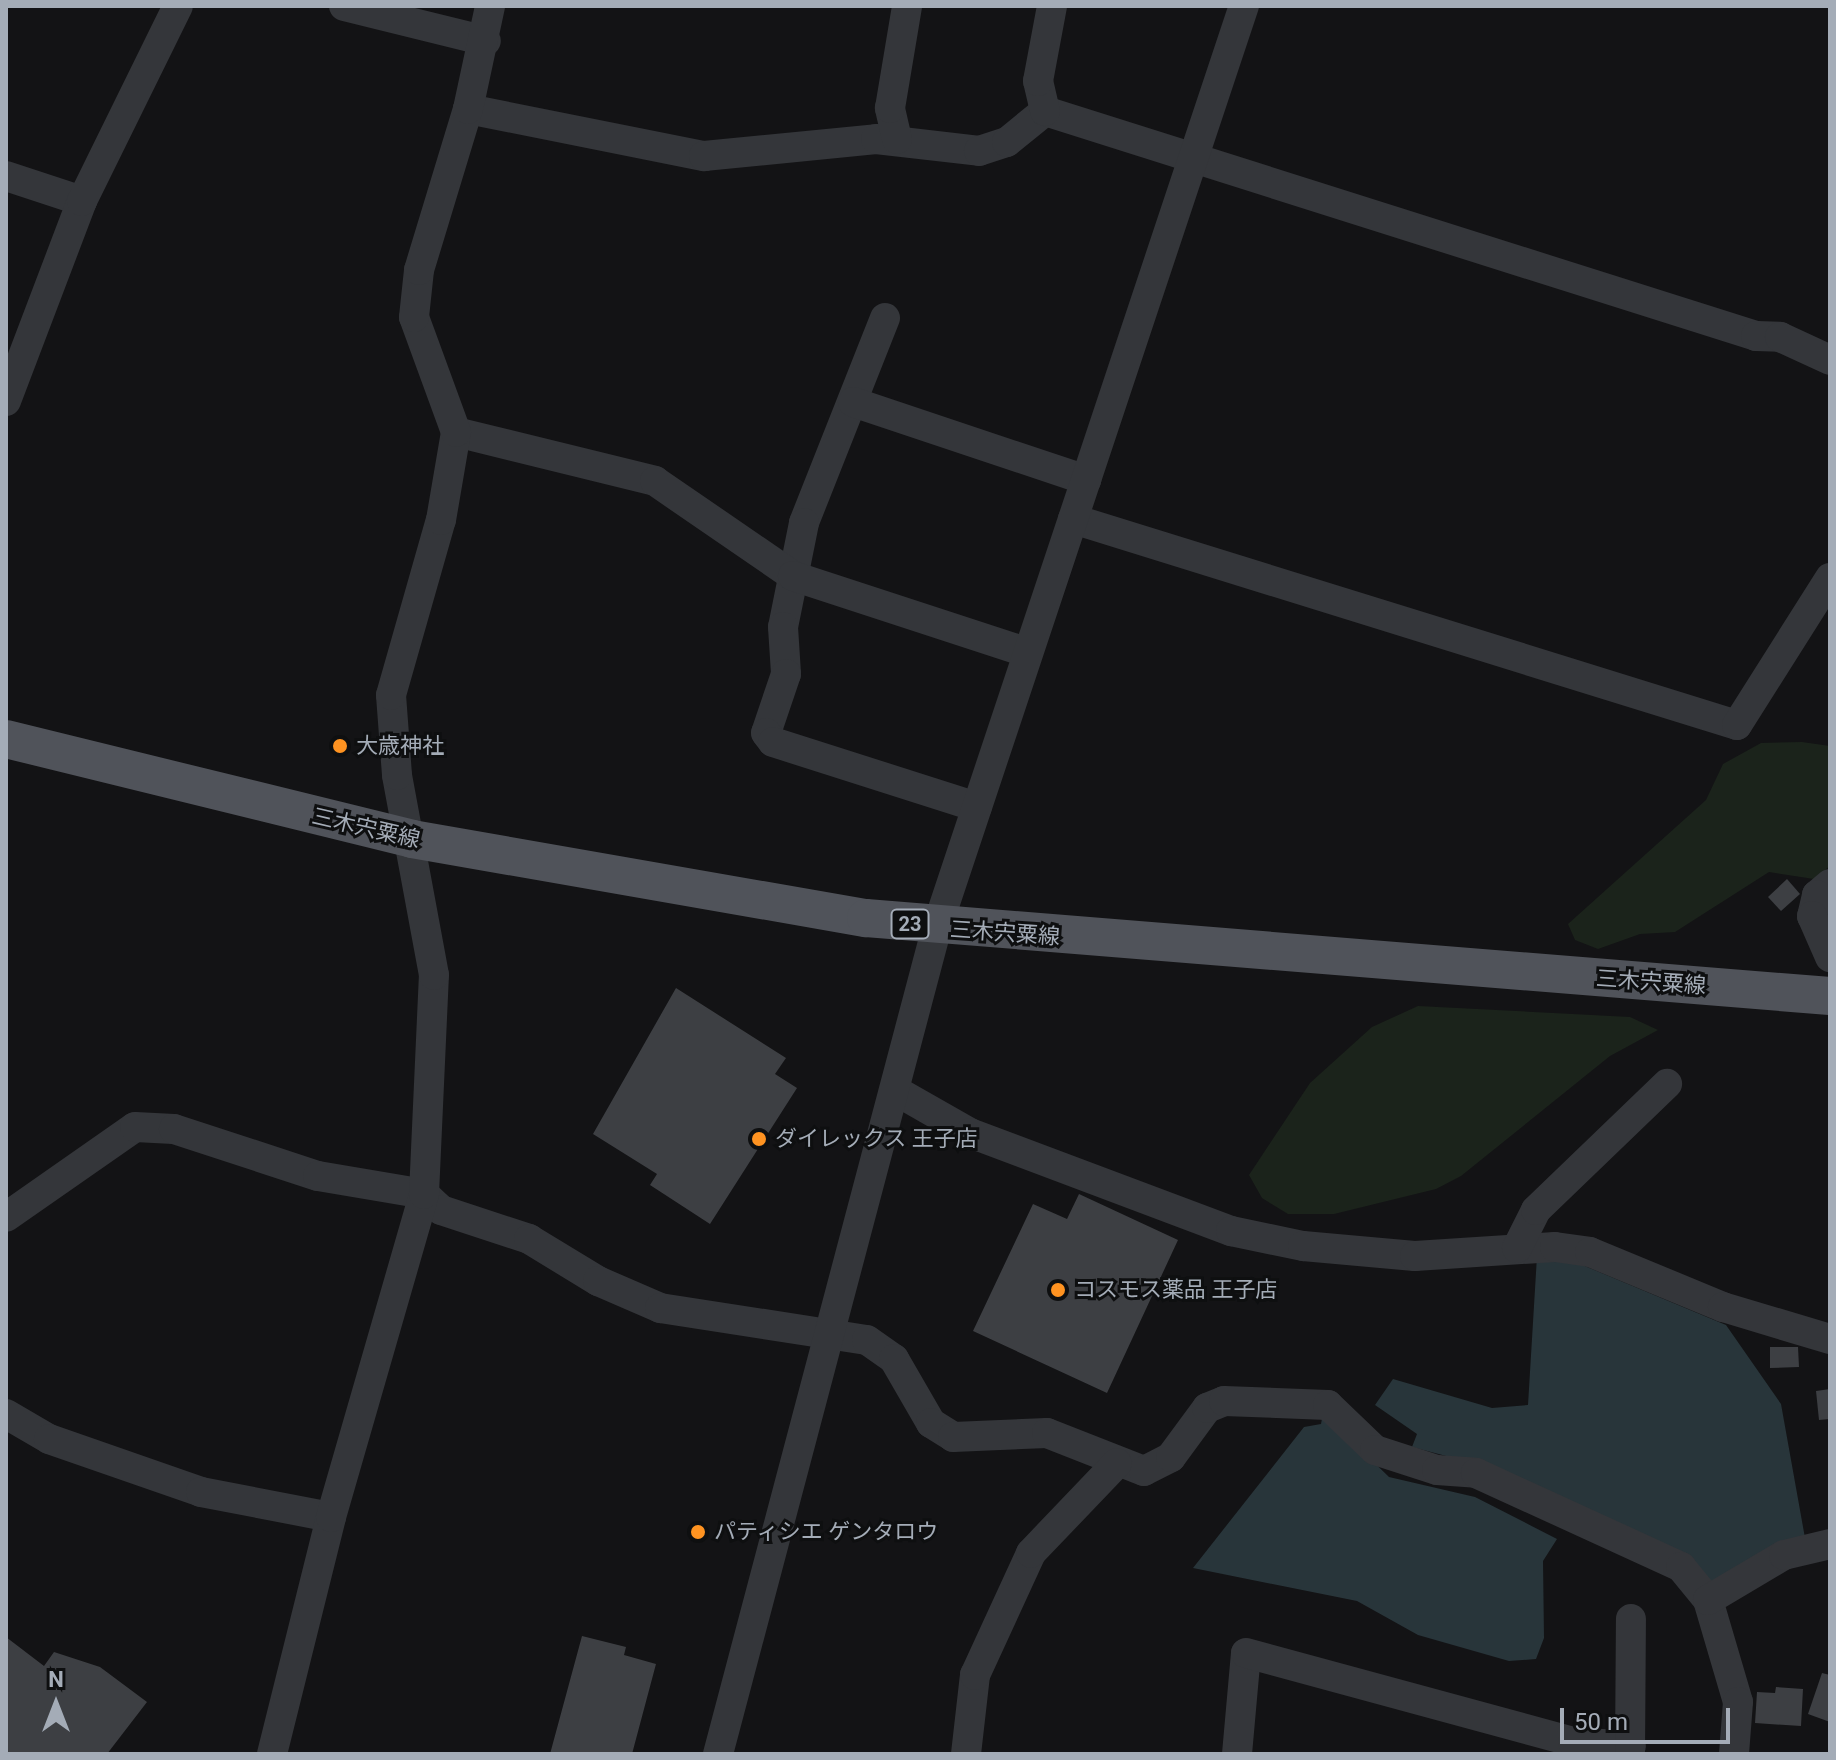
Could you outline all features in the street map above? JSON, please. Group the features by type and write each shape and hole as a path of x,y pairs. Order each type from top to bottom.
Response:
{"main road":[{"name":"三木宍粟線","path":"6,739 412,839 937,927 1830,996"}],"street":[{"path":"6,401 82,201 178,6"},
{"path":"344,6 486,41"},
{"path":"272,1754 331,1517 424,1194 434,975 412,839 397,775 391,695 441,520 456,432 414,317 419,270 468,109 486,41 490,6"},
{"path":"897,139 890,108 907,6"},
{"path":"1045,111 1038,81 1052,6"},
{"path":"718,1754 898,1092 937,927 1244,6"},
{"path":"468,109 704,156 897,139 979,151 1007,142 1045,111"},
{"path":"1045,111 1192,161 1756,336 1780,337 1830,360"},
{"path":"6,176 82,201"},
{"path":"885,318 804,523 783,627 786,674 766,733 773,742 977,807"},
{"path":"853,402 1086,480"},
{"path":"456,432 655,481 793,576 1028,653"},
{"path":"1073,519 1737,725 1830,578"},
{"path":"1830,884 1817,895 1812,916 1830,957"},
{"path":"1517,1248 1536,1210 1667,1084"},
{"path":"898,1092 970,1133 1231,1231 1303,1246 1415,1256 1517,1248 1590,1252 1723,1307 1830,1339"},
{"path":"6,1217 135,1127 174,1129 318,1176 424,1194 441,1210 529,1239 598,1281 660,1308 719,1321 832,1330 867,1340 894,1359 931,1423 953,1437 1047,1433 1144,1471 1171,1457 1207,1408 1224,1401 1308,1400 1328,1405 1375,1450 1402,1462 1476,1473 1612,1532 1681,1567 1708,1600 1738,1702 1734,1754"},
{"path":"6,1414 49,1439 201,1492 331,1517"},
{"path":"966,1754 975,1675 1031,1553 1117,1463"},
{"path":"1708,1600 1784,1555 1830,1544"},
{"path":"1237,1754 1246,1653 1573,1742 1630,1750 1631,1619"}],"shaded area":[{"path":"1802,742 1830,746 1830,866 1814,879 1769,872 1675,932 1640,934 1598,949 1575,940 1568,924 1706,800 1723,764 1761,743"},
{"path":"1418,1006 1630,1017 1658,1030 1610,1056 1461,1176 1436,1189 1334,1214 1288,1214 1262,1198 1249,1175 1310,1083 1372,1027"},
{"path":"1537,1256 1580,1264 1726,1325 1781,1404 1805,1538 1710,1583 1450,1457 1412,1447 1417,1434 1375,1405 1393,1379 1492,1408 1528,1405"},
{"path":"1323,1413 1389,1477 1475,1497 1557,1539 1543,1561 1544,1638 1536,1659 1509,1661 1418,1635 1357,1601 1193,1568 1304,1427 1321,1424"}],"building":[{"path":"1787,879 1800,894 1781,911 1768,897"},
{"path":"676,988 786,1058 775,1074 797,1088 710,1224 650,1185 657,1174 593,1134"},
{"path":"1079,1194 1178,1240 1107,1393 973,1331 1033,1204 1067,1219"},
{"path":"1770,1347 1798,1347 1799,1367 1770,1368"},
{"path":"1830,1389 1830,1419 1819,1420 1816,1391"},
{"path":"582,1636 626,1647 624,1655 656,1664 632,1754 550,1754"},
{"path":"6,1637 44,1666 54,1652 100,1667 147,1702 107,1754 6,1754"},
{"path":"1822,1673 1830,1675 1830,1722 1808,1714"},
{"path":"1776,1687 1803,1689 1801,1726 1755,1723 1757,1692 1775,1693"}],"place":[{"name":"大歳神社","path":"340,746"},
{"name":"ダイレックス 王子店","path":"759,1139"},
{"name":"コスモス薬品 王子店","path":"1058,1290"},
{"name":"パティシエ ゲンタロウ","path":"698,1532"}]}
